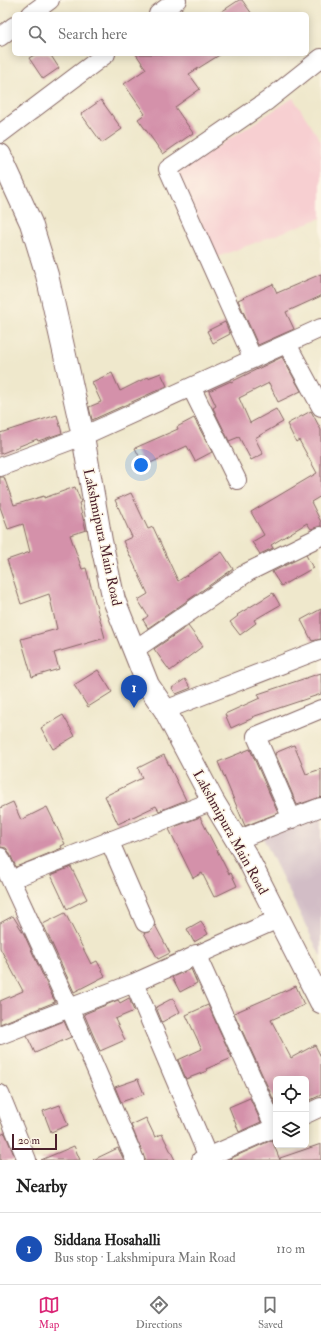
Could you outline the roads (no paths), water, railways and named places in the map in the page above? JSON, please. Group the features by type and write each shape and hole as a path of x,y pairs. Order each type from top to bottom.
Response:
{"main road":[{"name":"Lakshmipura Main Road","path":"0,155 31,224 47,275 83,436 101,541 114,600 148,685 164,710 213,801 237,840 321,1002"}],"street":[{"path":"34,12 50,0"},
{"path":"161,12 177,0"},
{"path":"0,37 12,28"},
{"path":"0,134 103,56"},
{"path":"252,359 168,169 267,101 321,58"},
{"path":"0,467 83,436 321,328"},
{"path":"287,344 321,407"},
{"path":"191,387 238,480"},
{"path":"134,650 248,572 321,536"},
{"path":"164,710 321,649"},
{"path":"292,819 256,736 320,713"},
{"path":"22,875 109,840 213,801"},
{"path":"237,840 321,807"},
{"path":"109,840 145,923"},
{"path":"0,856 70,1009 135,1160"},
{"path":"0,1035 134,983 196,954 278,919"},
{"path":"196,954 273,1121"},
{"path":"134,983 205,1158 273,1128"},
{"path":"0,1094 27,1160"},
{"path":"309,1113 321,1107"}],"place":[{"name":"Siddana Hosahalli","path":"134,708"}]}
